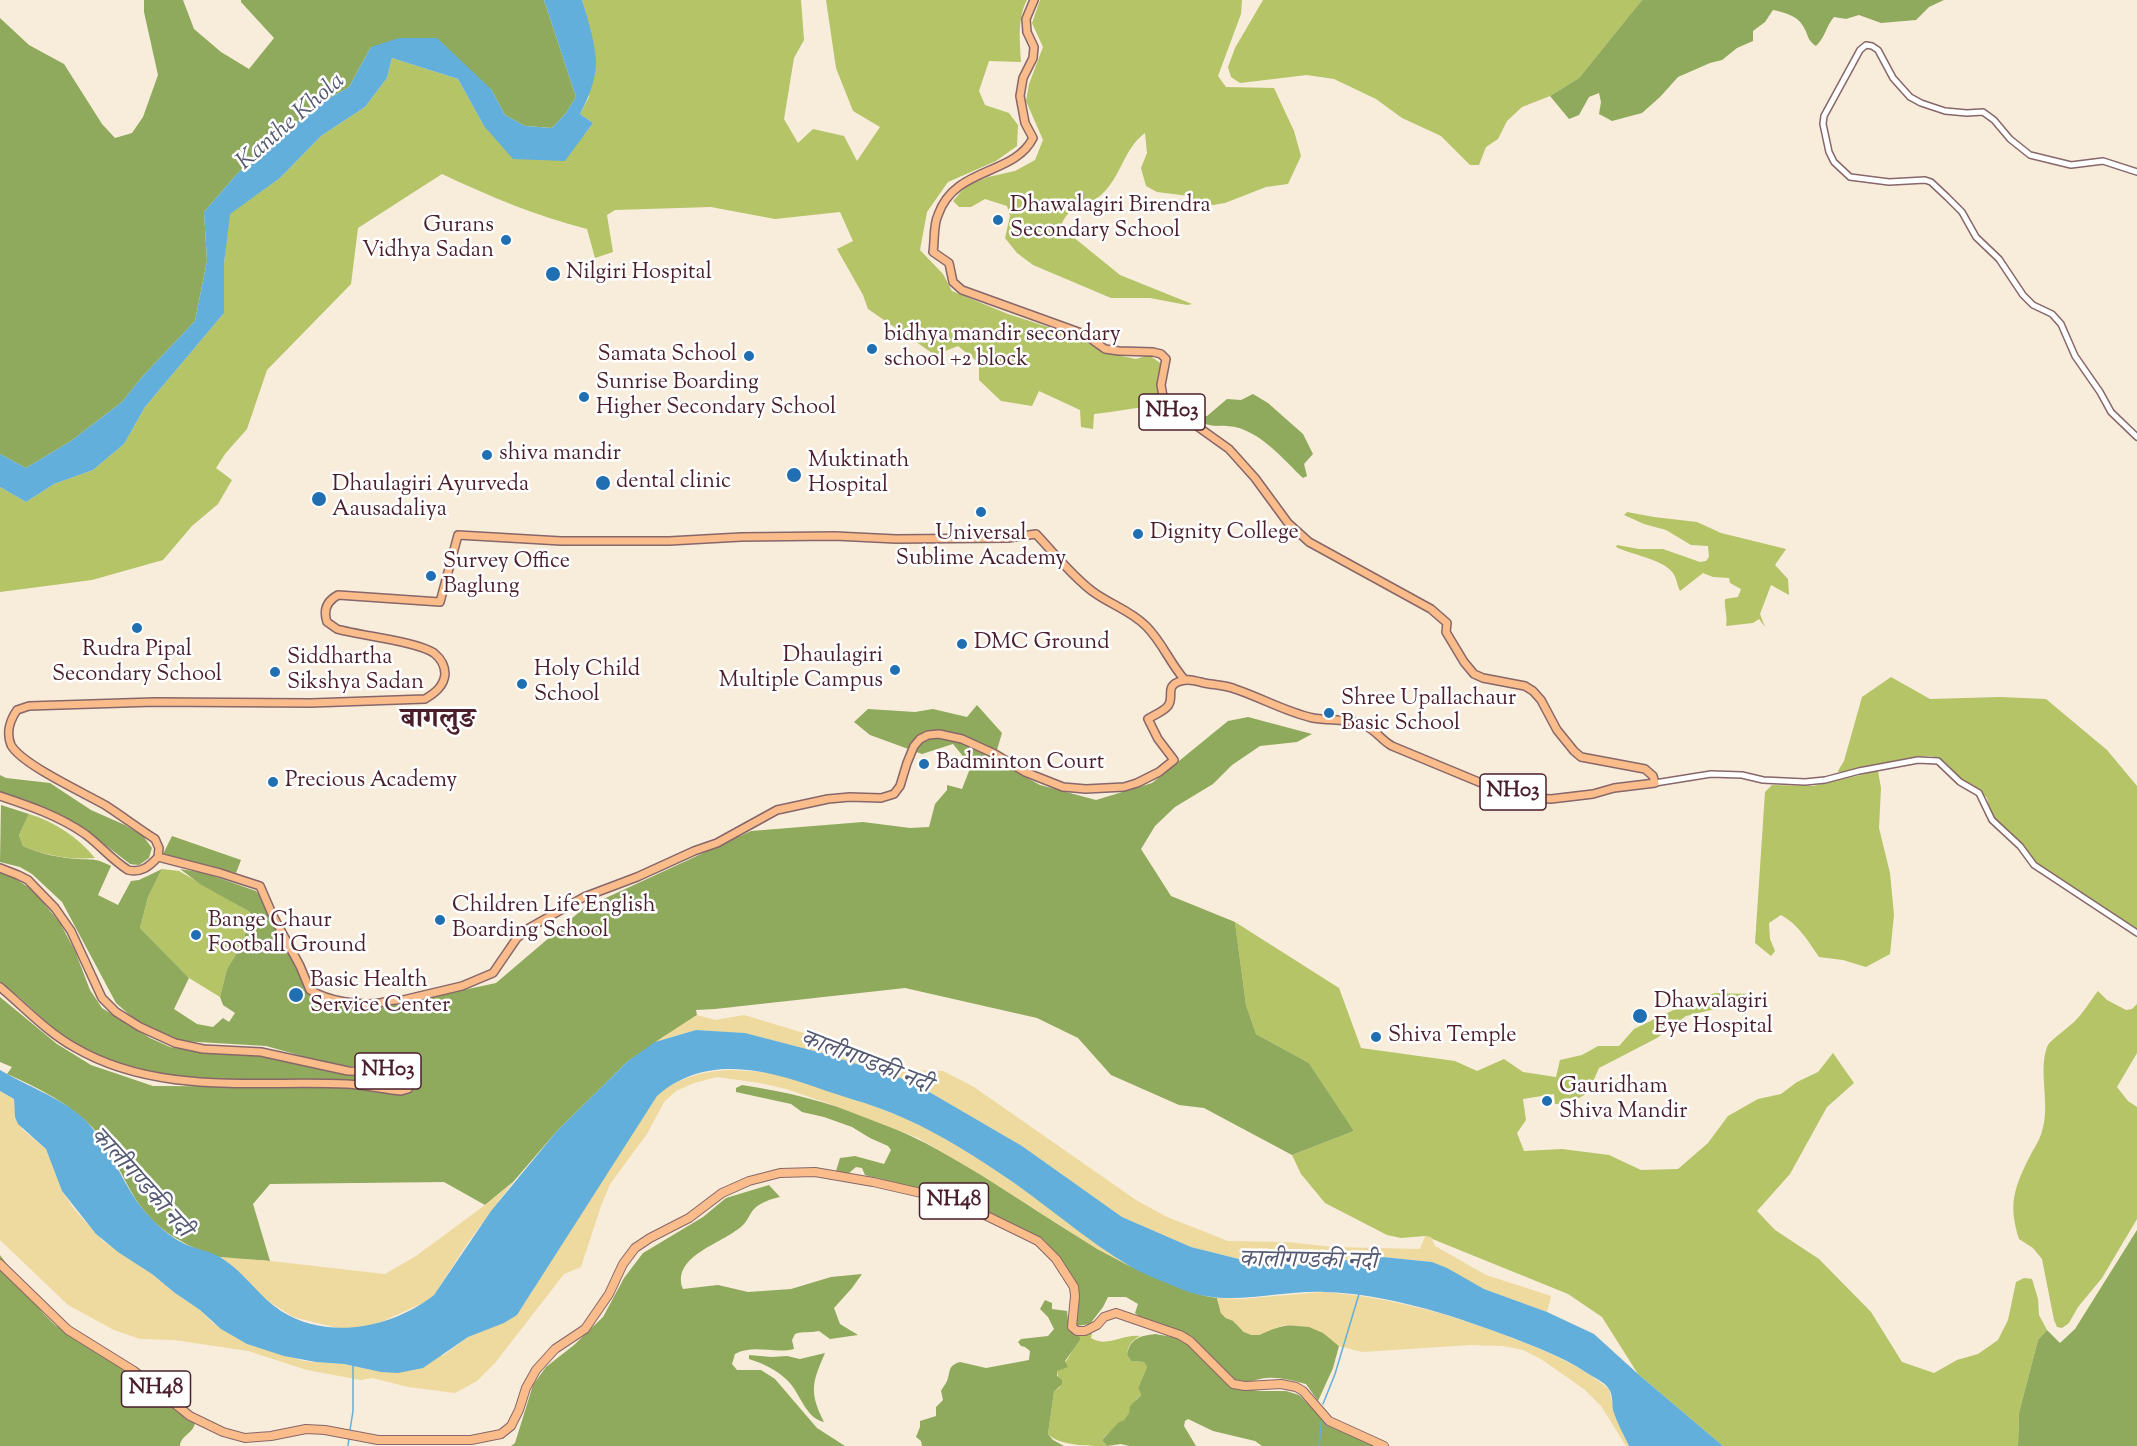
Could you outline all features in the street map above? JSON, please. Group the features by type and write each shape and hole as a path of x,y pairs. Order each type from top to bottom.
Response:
{"highway":[{"name":"NH48","path":"0,1264 68,1330 134,1371 190,1416 223,1432 245,1438 271,1436 306,1429 366,1438 471,1440 501,1434 511,1426 536,1370 555,1349 585,1329 609,1294 629,1255 639,1245 696,1213 722,1193 749,1181 801,1171 873,1182 956,1201 1038,1241 1047,1248 1074,1287 1072,1327 1077,1331 1091,1329 1104,1317 1116,1313 1180,1335 1190,1341 1233,1384 1245,1386 1281,1384 1296,1387 1303,1391 1329,1421 1384,1446"}],"main road":[{"name":"NH03","path":"1034,0 1026,19 1027,32 1034,47 1033,58 1023,78 1020,96 1025,123 1033,138 1024,150 1002,165 958,185 946,197 935,223 933,252 949,263 953,282 962,290 992,302 1035,315 1084,334 1106,349 1161,354 1166,359 1161,385 1168,410 1187,419 1229,449 1256,478 1287,523 1309,542 1431,609 1447,623 1446,632 1474,674 1483,678 1525,686 1533,691 1541,700 1549,718 1563,738 1581,757 1645,769 1653,776 1655,783 1614,788 1593,795 1551,799 1535,798 1486,785 1392,746 1380,739 1375,731 1358,722 1313,718 1226,686 1184,680"},
{"path":"0,796 39,809 66,823 85,835 128,870 144,870 158,857 159,848 155,839 106,806 30,763 16,751 9,737 12,718 17,710 28,706 147,702 311,703 425,699 436,691 445,677 445,670 439,658 429,650 332,627 327,622 325,610 329,602 338,595 440,602 458,535 536,541 669,542 741,537 1008,538 1036,534 1081,582 1093,592 1133,615 1146,626 1184,680 1172,687 1167,707 1148,719 1158,739 1174,760 1159,772 1137,783 1112,789 1063,787 1025,772 995,754 962,739 939,734 928,735 914,746 900,786 894,794 881,798 828,799 777,810 717,843 584,897 529,928 517,939 493,973 462,986 403,1000 362,1003 325,998 310,990 273,916 261,886 158,857"},
{"name":"NH03","path":"0,868 28,880 55,908 70,931 102,998 116,1012 140,1027 188,1046 261,1052 348,1071 403,1072 409,1076 411,1082 408,1089 401,1091 347,1084 198,1083 153,1076 100,1060 74,1047 0,987"}],"street":[{"path":"2137,172 2103,161 2071,165 2031,155 2010,139 1994,120 1983,112 1956,113 1921,103 1902,89 1893,78 1878,50 1872,46 1866,45 1860,50 1824,116 1823,124 1829,152 1834,162 1850,177 1889,182 1924,180 1947,196 1962,212 1976,237 1998,259 2023,295 2033,305 2052,314 2061,324 2075,356 2111,412 2119,423 2137,437"},
{"path":"1655,783 1711,774 1805,782 1825,780 1918,760 1938,760 1965,786 1979,793 1998,828 2020,846 2034,865 2137,933"}],"green space":[{"path":"144,0 183,0 194,29 221,52 249,69 274,38 241,0 544,0 576,97 566,113 552,128 525,126 505,115 491,89 371,47 349,87 317,105 237,174 204,212 207,261 195,321 142,377 122,402 71,441 26,468 0,454 0,18 29,45 64,64 102,124 115,138 132,133 143,117 158,75 144,12"},
{"path":"582,0 801,0 804,40 794,58 784,119 798,143 813,129 844,136 857,161 880,127 853,111 836,68 826,0 1027,0 1020,22 1021,62 989,61 979,91 985,105 1009,113 1018,125 1017,146 996,161 948,182 927,212 920,250 943,274 952,291 1008,314 1079,337 1102,352 1136,359 1149,355 1163,365 1157,381 1160,405 1094,414 1093,429 1081,427 1080,410 1039,391 1032,406 1001,401 979,380 979,363 958,346 935,355 868,309 863,295 837,249 853,241 840,212 775,219 711,207 615,210 607,215 613,252 595,258 587,229 513,205 442,174 358,228 351,284 267,370 247,429 216,468 232,480 218,504 192,526 163,560 92,580 0,592 0,487 26,502 54,484 93,470 124,444 145,407 224,313 224,264 229,214 280,178 321,136 365,107 387,78 392,58 458,79 484,126 584,135 593,123 580,114 589,97 586,13"},
{"path":"1040,0 1242,0 1241,14 1218,76 1226,87 1274,88 1294,131 1301,156 1288,184 1266,187 1225,203 1213,205 1201,203 1189,196 1157,192 1146,186 1141,168 1147,153 1145,133 1132,146 1114,179 1102,194 1076,207 1062,223 1067,232 1120,275 1192,304 1150,298 1111,298 1033,265 1017,253 1005,238 1010,216 1007,206 985,199 971,207 959,207 953,201 966,186 988,177 1015,171 1035,160 1043,140 1026,101 1029,84 1043,47 1032,23"},
{"path":"1263,0 1642,0 1579,78 1550,96 1522,107 1507,121 1498,139 1486,147 1479,165 1470,165 1441,136 1402,118 1376,99 1334,79 1307,75 1240,83 1231,77 1228,67 1235,48"},
{"path":"1642,0 1944,0 1929,7 1916,20 1881,23 1859,15 1846,19 1834,17 1816,46 1798,20 1786,13 1773,10 1765,22 1753,31 1753,41 1737,48 1722,60 1678,77 1642,113 1612,121 1599,114 1601,102 1599,93 1589,97 1579,115 1569,119 1550,96 1579,78"},
{"path":"1253,394 1268,403 1303,434 1313,454 1304,464 1307,476 1303,478 1272,448 1245,430 1205,424 1195,417 1207,416 1227,399 1241,400"},
{"path":"1627,512 1697,522 1721,533 1786,549 1775,565 1788,579 1789,595 1771,585 1760,614 1765,627 1759,619 1753,623 1726,626 1725,599 1738,597 1741,589 1730,583 1729,578 1713,577 1703,573 1680,591 1674,575 1668,568 1616,547 1617,545 1639,549 1663,549 1700,562 1706,561 1709,557 1708,546 1691,545 1666,530 1624,515"},
{"path":"1891,677 1930,699 2000,697 2046,699 2107,750 2137,786 2137,931 2036,863 2020,843 1999,825 1991,813 1987,798 1981,791 1965,783 1939,758 1917,757 1840,773 1838,771 1844,761 1862,697"},
{"path":"977,705 1002,733 994,760 1040,785 1096,800 1152,783 1228,721 1248,717 1312,734 1297,742 1260,746 1232,765 1213,784 1175,807 1155,826 1141,849 1171,896 1235,922 1246,1005 1256,1034 1309,1063 1354,1131 1292,1155 1204,1108 1179,1105 1111,1075 1078,1038 1037,1018 905,988 696,1010 697,1015 628,1061 557,1131 513,1182 485,1205 444,1182 270,1184 253,1204 270,1261 220,1257 195,1248 161,1228 135,1198 110,1152 92,1127 52,1096 7,1074 12,1067 0,1062 0,997 57,1044 91,1065 153,1086 351,1087 404,1095 413,1088 415,1078 405,1068 338,1066 266,1046 181,1041 165,1036 133,1018 116,1003 62,902 32,874 20,867 0,862 1,805 29,814 19,835 23,846 50,855 95,860 111,866 98,895 118,905 131,881 139,880 162,869 148,897 140,928 189,978 174,1009 197,1024 213,1027 223,1018 229,1022 235,1013 223,1005 220,997 227,969 243,943 250,912 200,884 180,869 205,873 256,891 289,952 308,994 321,1001 365,1011 496,983 584,908 751,831 863,822 910,828 929,827 935,804 947,790 947,785 962,789 971,766 953,744 922,754 870,735 854,722 868,709 915,712 933,709 967,717"},
{"path":"1878,771 1881,788 1879,828 1890,873 1894,915 1890,954 1866,967 1843,960 1819,957 1798,928 1781,915 1769,923 1770,939 1775,951 1771,956 1755,943 1765,792 1772,785 1813,786"},
{"path":"0,775 6,778 50,783 91,810 143,836 152,848 149,858 139,865 130,864 82,827 29,801 0,792"},
{"path":"29,814 65,831 95,858 59,856 23,846 19,835"},
{"path":"172,836 241,860 236,873 163,854"},
{"name":"Bange Chaur Football Ground","path":"162,869 179,871 250,912 243,943 227,969 220,997 189,978 140,928 148,897"},
{"path":"0,871 34,891 60,923 75,951 90,990 102,1008 150,1038 170,1047 186,1050 277,1058 352,1073 395,1073 406,1076 409,1084 402,1089 186,1079 112,1061 96,1054 73,1042 52,1027 0,982"},
{"path":"1235,922 1339,988 1361,1048 1455,1061 1477,1071 1504,1059 1523,1072 1556,1077 1560,1060 1582,1055 1598,1046 1619,1046 1634,1029 1688,1003 1715,993 1753,994 1740,1003 1686,1016 1657,1038 1599,1068 1588,1093 1568,1104 1555,1104 1554,1094 1523,1099 1526,1120 1517,1133 1524,1151 1562,1149 1609,1155 1641,1170 1678,1169 1708,1143 1728,1116 1758,1099 1781,1094 1797,1082 1818,1072 1833,1053 1854,1083 1827,1107 1790,1174 1757,1211 1775,1230 1819,1259 1871,1312 1902,1362 1934,1373 1957,1360 1978,1354 1998,1340 2008,1320 2016,1282 2024,1278 2032,1279 2038,1299 2039,1315 2047,1330 2038,1340 2019,1413 2018,1446 1723,1446 1638,1374 1602,1317 1568,1294 1425,1236 1401,1238 1387,1235 1325,1203 1301,1174 1292,1155 1354,1131 1309,1063 1256,1034 1246,1005"},
{"path":"2098,991 2107,1000 2126,1010 2132,1009 2137,1004 2137,1053 2117,1087 2128,1101 2137,1107 2137,1219 2102,1278 2078,1307 2069,1323 2062,1328 2057,1327 2054,1320 2042,1259 2033,1248 2019,1239 2014,1216 2014,1196 2020,1178 2040,1138 2044,1121 2044,1065 2048,1045 2078,1018"},
{"path":"742,1085 807,1098 837,1107 867,1117 926,1143 1111,1256 1178,1287 1217,1298 1221,1313 1233,1320 1244,1332 1259,1335 1279,1327 1294,1325 1316,1328 1339,1346 1333,1368 1318,1401 1306,1384 1272,1378 1248,1382 1233,1380 1186,1334 1142,1319 1135,1313 1138,1304 1126,1297 1108,1297 1090,1324 1076,1326 1074,1324 1077,1293 1060,1258 1044,1240 949,1192 909,1187 865,1175 862,1168 856,1167 848,1174 836,1171 840,1158 855,1156 884,1164 891,1150 888,1146 852,1127 802,1112 791,1104 736,1092 736,1088"},
{"path":"769,1185 780,1197 760,1204 736,1231 692,1259 685,1267 681,1277 683,1289 718,1285 748,1292 791,1289 831,1277 862,1274 834,1308 840,1324 858,1335 830,1339 819,1331 798,1333 792,1340 794,1349 742,1351 735,1354 732,1364 737,1370 761,1370 775,1379 817,1428 845,1446 511,1446 515,1443 533,1385 546,1367 574,1345 603,1317 624,1278 643,1253 703,1217 726,1198"},
{"path":"2137,1230 2137,1446 2018,1446 2019,1413 2038,1340 2047,1330 2060,1343 2075,1329"},
{"path":"0,1255 42,1312 55,1325 124,1367 132,1376 195,1423 192,1430 182,1439 180,1446 0,1446"},
{"path":"1045,1300 1052,1303 1052,1309 1067,1311 1069,1330 1080,1337 1065,1361 1068,1367 1057,1371 1062,1384 1054,1392 1048,1434 1064,1446 922,1446 921,1441 916,1437 920,1421 936,1416 936,1407 943,1400 941,1391 951,1367 960,1362 986,1368 1029,1360 1030,1351 1018,1342 1021,1339 1048,1336 1054,1329 1048,1317 1040,1309"},
{"path":"1092,1333 1091,1338 1103,1342 1140,1336 1130,1344 1127,1355 1131,1361 1144,1362 1147,1367 1138,1388 1141,1395 1124,1420 1102,1440 1107,1446 1067,1443 1048,1434 1054,1392 1060,1387 1057,1371 1064,1365 1080,1340 1078,1335"},
{"path":"1155,1334 1179,1338 1191,1345 1231,1387 1260,1391 1286,1391 1299,1395 1332,1427 1373,1446 1262,1446 1255,1441 1213,1431 1188,1419 1184,1426 1196,1446 1121,1444 1107,1446 1102,1440 1118,1423 1124,1420 1129,1413 1130,1406 1141,1395 1138,1388 1147,1367 1144,1362 1131,1361 1127,1355 1128,1349 1136,1339"},
{"path":"825,1353 817,1372 814,1388 816,1403 824,1422 817,1420 807,1410 792,1385 783,1376 749,1359 749,1355 787,1356 800,1359"}],"sand":[{"path":"697,1015 715,1020 744,1015 807,1034 901,1070 943,1071 974,1087 1136,1200 1167,1217 1228,1241 1420,1249 1425,1236 1431,1237 1435,1246 1486,1275 1551,1296 1547,1312 1484,1289 1432,1262 1383,1257 1293,1265 1239,1259 1191,1247 1122,1217 1022,1146 919,1086 898,1077 822,1053 744,1033 696,1030 655,1042"},
{"path":"730,1070 766,1072 784,1076 873,1106 925,1128 979,1159 1133,1268 1097,1249 918,1138 786,1089 717,1077 676,1091 664,1102 647,1134 610,1184 581,1267 564,1274 495,1363 477,1381 455,1393 408,1387 373,1378 361,1380 307,1370 248,1351 174,1340 140,1339 114,1330 68,1305 0,1240 0,1091 14,1099 15,1117 23,1130 46,1149 62,1191 74,1209 103,1241 152,1274 200,1310 213,1323 247,1344 304,1361 344,1364 371,1370 444,1355 468,1337 517,1315 656,1096 682,1080 710,1072"},
{"path":"513,1182 469,1241 434,1295 425,1302 370,1327 342,1329 293,1317 268,1301 221,1257 385,1274 416,1256"},
{"path":"1323,1292 1393,1302 1459,1319 1559,1358 1609,1389 1614,1411 1629,1446 1626,1446 1601,1406 1585,1390 1541,1359 1523,1350 1503,1346 1471,1345 1362,1352 1339,1346 1323,1333 1309,1327 1285,1325 1259,1335 1251,1335 1221,1313 1217,1298 1241,1299"}],"water":[{"path":"544,0 582,0 595,51 594,78 580,114 593,123 565,161 513,159 484,126 458,79 392,58 387,78 365,107 321,136 280,178 230,214 224,264 224,313 145,407 124,444 93,470 54,484 26,502 0,487 0,454 26,468 71,441 122,402 142,377 195,321 207,261 204,212 237,174 317,105 349,87 371,47 399,38 437,38 491,89 505,115 525,126 552,128 566,113 576,97"},
{"path":"696,1030 745,1033 822,1053 919,1086 1022,1146 1122,1217 1191,1247 1239,1259 1293,1265 1383,1257 1432,1262 1447,1268 1484,1289 1547,1312 1594,1334 1723,1446 1629,1446 1613,1410 1610,1391 1602,1382 1545,1351 1437,1312 1370,1296 1325,1292 1219,1298 1183,1290 1139,1271 1115,1257 998,1172 919,1125 883,1109 798,1081 756,1071 735,1069 695,1074 675,1083 657,1096 517,1315 504,1323 468,1337 423,1368 398,1373 284,1356 247,1344 221,1329 200,1310 96,1234 62,1191 46,1149 18,1124 15,1117 14,1099 0,1091 0,1070 73,1110 93,1129 109,1152 137,1202 155,1222 179,1241 223,1259 281,1311 319,1326 359,1327 399,1316 434,1295 491,1211 557,1131 628,1061 655,1042"}],"waterway":[{"path":"1323,1404 1335,1374 1359,1294"},
{"path":"350,1430 353,1411 353,1363"},
{"path":"1319,1446 1322,1417"},
{"path":"348,1446 349,1438"}],"place":[{"name":"Dhawalagiri Birendra Secondary School","path":"998,220"},
{"name":"Gurans Vidhya Sadan","path":"506,240"},
{"name":"Nilgiri Hospital","path":"553,274"},
{"name":"bidhya mandir secondary school +2 block","path":"872,349"},
{"name":"Samata School","path":"749,356"},
{"name":"Sunrise Boarding Higher Secondary School","path":"584,397"},
{"name":"shiva mandir","path":"487,455"},
{"name":"Muktinath Hospital","path":"794,475"},
{"name":"dental clinic","path":"603,483"},
{"name":"Dhaulagiri Ayurveda Aausadaliya","path":"319,499"},
{"name":"Universal Sublime Academy","path":"981,512"},
{"name":"Dignity College","path":"1138,534"},
{"name":"Survey Office Baglung","path":"431,576"},
{"name":"Rudra Pipal Secondary School","path":"137,628"},
{"name":"DMC Ground","path":"962,644"},
{"name":"Dhaulagiri Multiple Campus","path":"895,670"},
{"name":"Siddhartha Sikshya Sadan","path":"275,672"},
{"name":"Holy Child School","path":"522,684"},
{"name":"Shree Upallachaur Basic School","path":"1329,713"},
{"name":"Badminton Court","path":"924,764"},
{"name":"Precious Academy","path":"273,782"},
{"name":"Children Life English Boarding School","path":"440,920"},
{"name":"Bange Chaur Football Ground","path":"196,935"},
{"name":"Basic Health Service Center","path":"296,995"},
{"name":"Dhawalagiri Eye Hospital","path":"1640,1016"},
{"name":"Shiva Temple","path":"1376,1037"},
{"name":"Gauridham Shiva Mandir","path":"1547,1101"}],"district":[{"name":"बागलुङ","path":"438,722"}],"water label":[{"name":"Kanthe Khola","path":"292,123"},
{"name":"कालीगण्डकी नदी","path":"865,1064"},
{"name":"कालीगण्डकी नदी","path":"139,1184"},
{"name":"कालीगण्डकी नदी","path":"1308,1263"}]}
